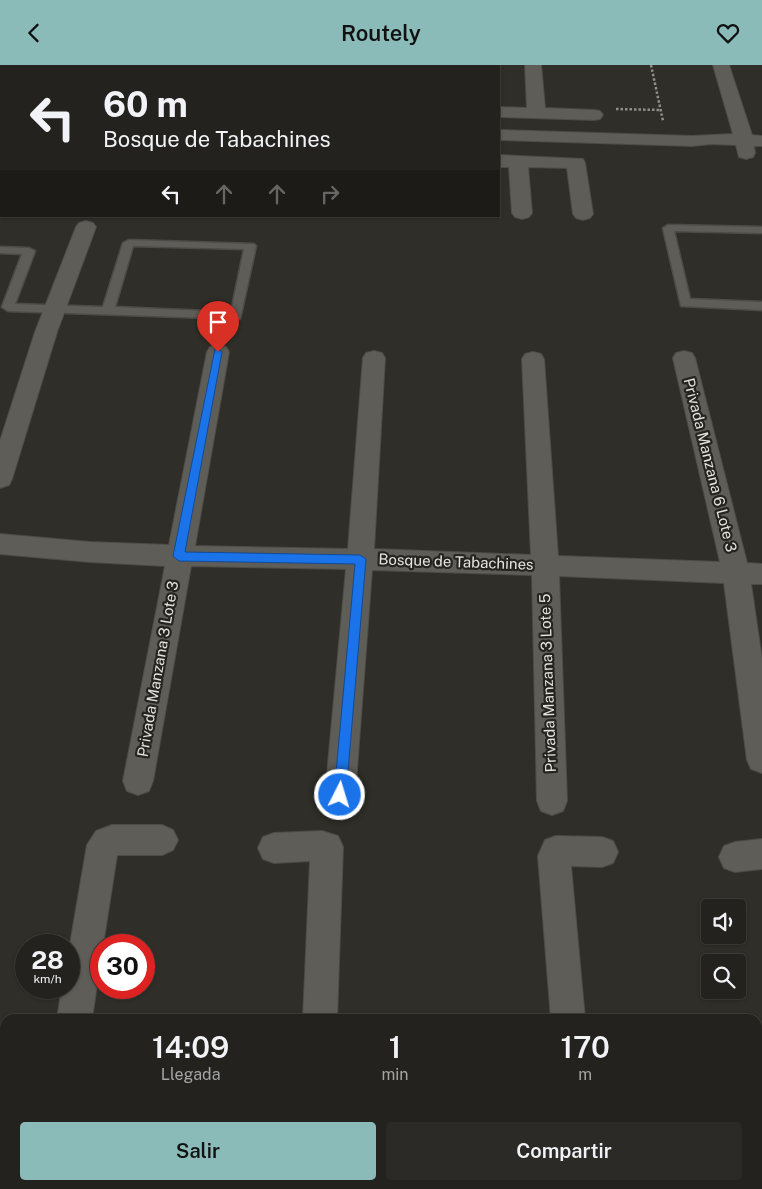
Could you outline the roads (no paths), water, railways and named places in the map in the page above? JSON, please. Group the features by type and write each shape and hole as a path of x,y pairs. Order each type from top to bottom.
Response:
{"street":[{"path":"533,65 536,113"},
{"path":"721,66 750,150"},
{"path":"594,115 506,112 506,135 692,141 712,148 750,150 762,141"},
{"path":"500,161 576,163 583,214"},
{"path":"518,161 522,213"},
{"path":"0,479 55,309 86,227"},
{"name":"Privada Manzana 3 Lote 3","path":"138,781 218,352"},
{"name":"Privada Manzana 6 Lote 3","path":"684,358 749,573 762,760"},
{"path":"340,795 360,559 374,359"},
{"name":"Privada Manzana 3 Lote 5","path":"532,359 545,565 552,801"},
{"name":"Bosque de Tabachines","path":"0,543 58,550 179,556 360,559 749,573"},
{"path":"75,1014 103,845 107,841 112,840 162,840"},
{"path":"274,848 327,847 320,1014"},
{"path":"568,1014 554,856 556,851 602,852"}],"lane":[{"path":"762,231 668,228 686,303 762,305"},
{"path":"0,250 28,251 8,307 55,309 236,316 250,247 129,243 108,311"}]}
